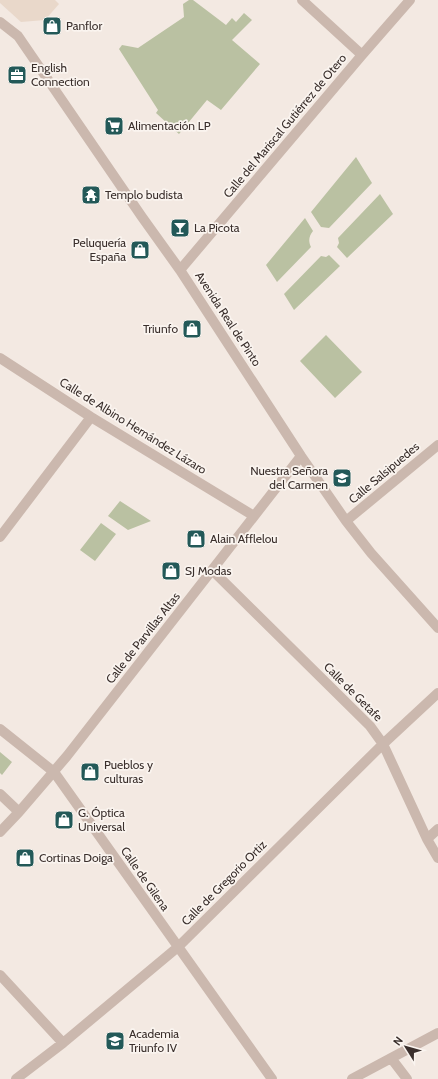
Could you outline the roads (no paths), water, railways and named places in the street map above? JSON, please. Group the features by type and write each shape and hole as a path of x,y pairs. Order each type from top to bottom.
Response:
{"street":[{"path":"302,0 362,55"},
{"name":"Calle del Mariscal Gutiérrez de Otero","path":"180,270 410,0"},
{"name":"Avenida Real de Pinto","path":"0,22 18,36 180,270 301,456 346,521 371,553 438,628"},
{"name":"Calle de Albino Hernández Lázaro","path":"0,358 91,417 254,516"},
{"path":"0,537 91,417"},
{"name":"Calle Salsipuedes","path":"346,521 438,445"},
{"name":"Calle de Parvillas Altas","path":"0,832 54,772 301,456"},
{"name":"Calle de Getafe","path":"212,570 370,726 383,744 427,839 438,858"},
{"name":"Calle de Gregorio Ortiz","path":"16,1079 63,1043 178,947 383,744 438,693"},
{"name":"Calle de Gilena","path":"0,729 54,772 272,1079"},
{"path":"0,794 19,812"},
{"path":"427,839 438,829"},
{"path":"0,974 63,1043"},
{"path":"352,1079 438,1033"},
{"path":"391,1058 406,1079"}],"place":[{"name":"Panflor","path":"52,26"},
{"name":"English Connection","path":"17,75"},
{"name":"Alimentación LP","path":"114,126"},
{"name":"Templo budista","path":"91,195"},
{"name":"La Picota","path":"180,228"},
{"name":"Peluquería España","path":"140,250"},
{"name":"Triunfo","path":"192,329"},
{"name":"Nuestra Señora del Carmen","path":"342,478"},
{"name":"Alain Afflelou","path":"196,539"},
{"name":"SJ Modas","path":"171,571"},
{"name":"Pueblos y culturas","path":"90,772"},
{"name":"G. Óptica Universal","path":"64,820"},
{"name":"Cortinas Doiga","path":"25,858"},
{"name":"Academia Triunfo IV","path":"115,1041"}]}
